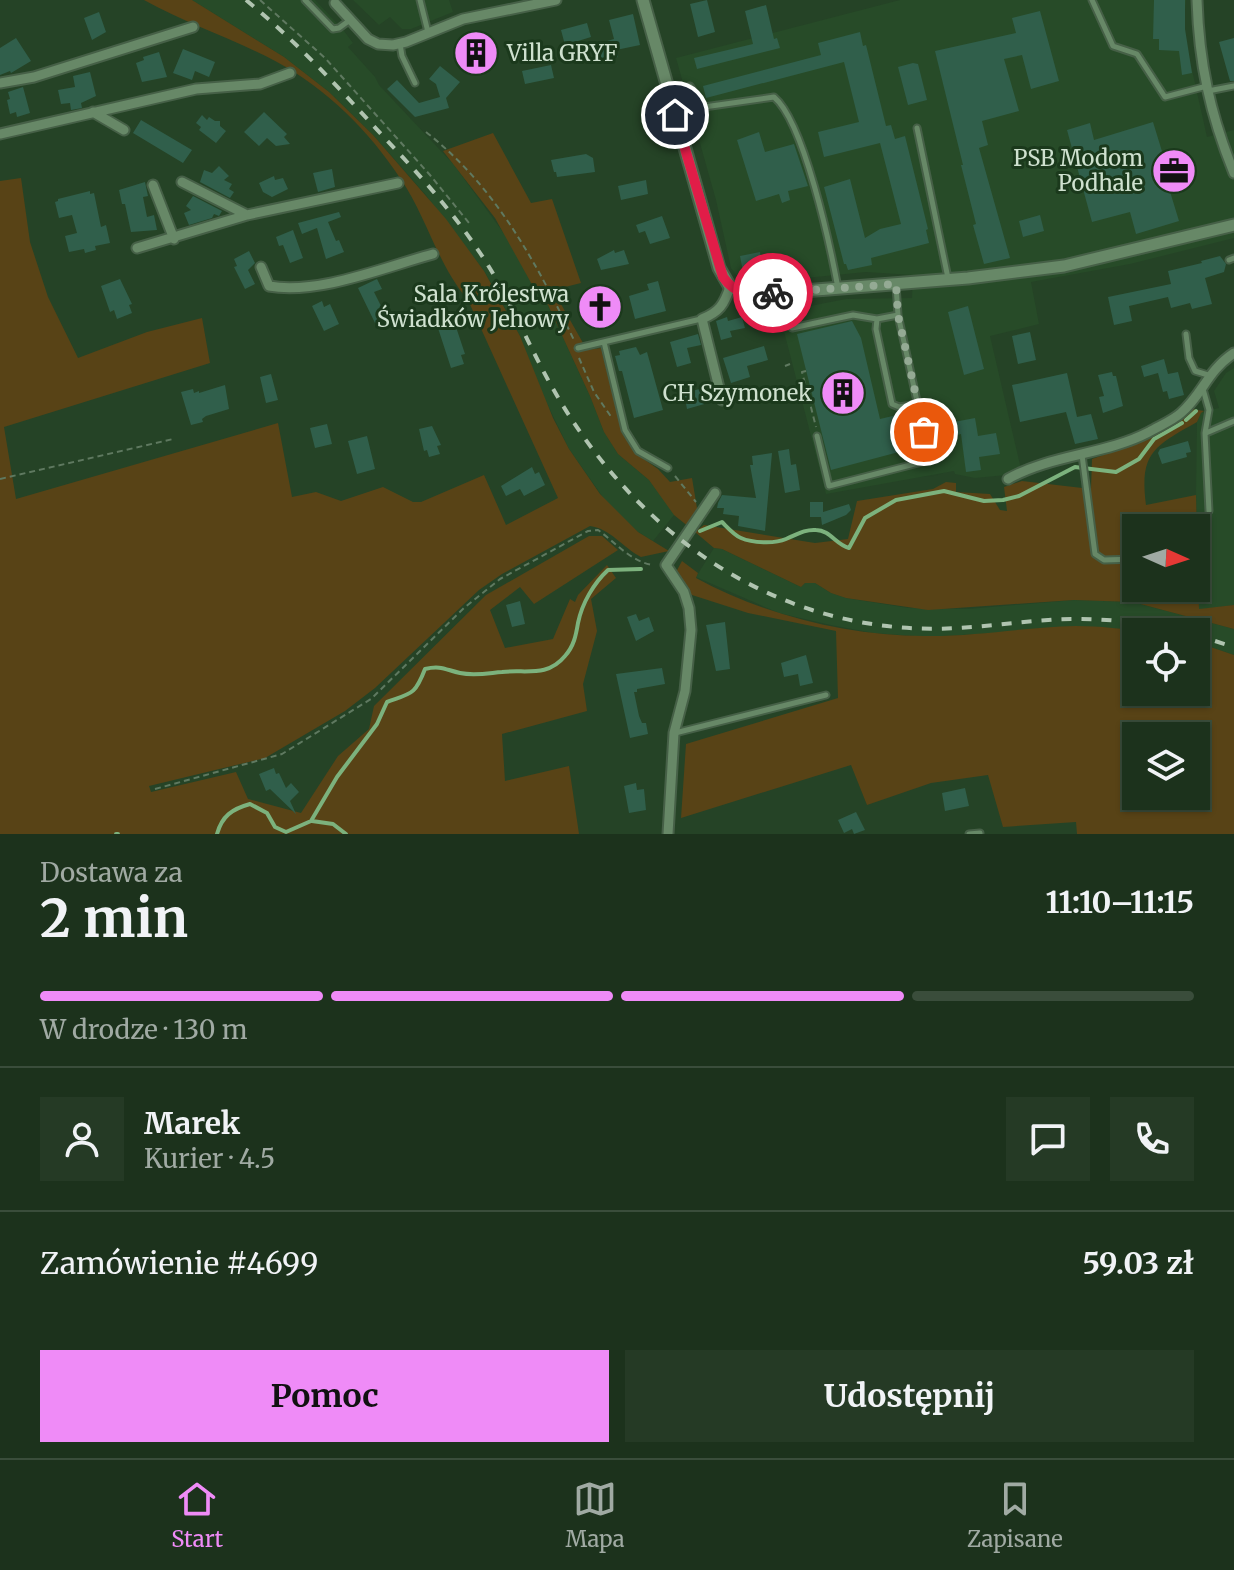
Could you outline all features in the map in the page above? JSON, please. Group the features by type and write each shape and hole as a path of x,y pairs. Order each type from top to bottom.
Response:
{"street":[{"path":"333,1 372,42 400,43 483,14 556,0"},
{"path":"643,0 719,268 730,287 741,293 896,284 1064,266 1234,225"},
{"path":"1197,0 1198,45 1207,88 1220,139 1234,173"},
{"path":"0,83 34,77 193,27"},
{"path":"0,134 196,89 260,84 290,73"},
{"path":"93,112 124,130"},
{"path":"182,182 247,215"},
{"path":"137,248 247,215 398,183"},
{"path":"153,185 174,239"},
{"path":"261,267 269,286 295,288 336,281 433,254"},
{"path":"722,400 702,319 716,314 724,304 730,287"},
{"path":"1008,479 1062,456 1082,456 1145,434 1182,412 1203,388 1208,375 1234,353"},
{"path":"668,834 674,733 685,691 691,630 684,592 666,565 715,493"}],"lane":[{"path":"305,0 333,29 341,28 350,20"},
{"path":"420,0 428,32"},
{"path":"1092,0 1113,46 1137,54 1165,97 1234,86"},
{"path":"400,43 402,56 415,83"},
{"path":"668,91 690,86 704,107 774,97 782,104 800,139 838,288"},
{"path":"917,128 949,279"},
{"path":"817,433 829,486 930,460 898,315 896,284"},
{"path":"792,328 853,315 877,319 898,315"},
{"path":"578,348 702,319"},
{"path":"877,319 876,329 892,404 899,407 918,404"},
{"path":"1186,334 1189,358 1195,371 1208,375"},
{"path":"604,342 623,425 638,451 668,468"},
{"path":"1203,388 1209,410 1205,433 1209,511"},
{"path":"1205,433 1234,421"},
{"path":"1082,456 1095,554 1104,560 1122,559"},
{"path":"674,733 826,695"},
{"path":"969,834 980,833"}],"path":[{"path":"260,0 325,58 469,223"},
{"path":"426,132 476,178 509,220 537,266 578,348 585,375 594,392 613,420 623,425"},
{"path":"785,366 790,364"},
{"path":"806,371 802,372 817,433"},
{"path":"0,479 173,439"},
{"path":"668,468 703,508"},
{"path":"155,789 270,759 292,748 371,699 481,593 525,564 588,531 598,530 629,555 648,564 666,565"}],"shaded area":[{"path":"144,0 192,0 284,57 329,92 373,135 446,219 484,271 520,336 569,449 600,494 638,532 669,551 641,557 610,534 590,526 479,590 375,688 345,711 265,758 149,786 151,792 236,772 248,799 301,813 338,756 369,729 374,706 486,595 589,536 602,536 618,550 534,604 520,587 490,610 505,648 553,639 570,599 575,602 607,565 616,578 591,599 597,631 583,684 587,711 502,734 505,781 569,766 579,834 0,834 0,181 21,178 30,242 48,297 78,358 147,332 202,318 210,363 4,427 16,499 278,423 292,497 316,492 341,501 383,487 413,502 421,502 484,475 506,525 558,498 468,300 448,271 409,193 375,144 346,112 295,73"},
{"path":"192,0 315,0 344,31 353,43 348,47 379,85 454,165 508,239 535,290 548,305 604,432 618,454 649,480 672,510 674,515 653,541 638,532 607,503 569,449 536,381 520,336 494,288 425,194 373,135 329,92 284,57"},
{"path":"353,0 449,0 453,12 411,29 402,29 390,17 379,25"},
{"path":"900,0 1186,0 1183,30 1207,137 1234,130 1234,238 1130,264 1031,282 1039,324 990,336 1021,469 1006,475 975,478 955,474 954,471 826,494 779,312 846,299 912,298 913,275 866,272 743,284 731,268 716,200 676,58"},
{"path":"493,133 531,203 552,199 581,283 553,290 587,350 601,348 622,433 635,453 670,482 692,478 698,514 689,527 674,515 649,480 618,454 604,432 548,305 535,290 495,218 443,151"},
{"path":"1234,368 1234,605 1199,610 1199,602 1210,602 1210,514 1196,514 1197,422 1201,412 1219,408 1214,391 1226,373"},
{"path":"1192,409 1204,411 1197,422 1170,438 1153,453 1145,473 1146,505 1196,495 1196,514 1122,514 1122,602 1074,600 928,610 846,598 815,583 805,583 801,587 714,548 695,532 704,525 815,543 848,539 857,501 933,489 946,482 956,483 956,492 990,494 1000,510 1007,511 1004,487 1022,481 1091,489 1092,459 1149,439 1172,426"},
{"path":"714,548 801,587 805,583 815,583 846,598 908,608 968,609 1074,600 1133,602 1193,618 1122,618 1122,629 1098,627 927,637 873,633 779,613 696,577"},
{"path":"682,561 698,573 696,578 751,603 810,622 870,633 948,636 1076,626 1122,629 1122,706 1210,706 1210,647 1234,655 1234,834 1077,834 1076,822 1003,827 988,775 931,783 867,805 851,765 681,818 686,744 838,698 836,631 748,613 692,595 677,579 676,572"},
{"path":"1133,602 1199,602 1199,609 1234,605 1234,629 1210,623 1210,618 1193,618"},
{"path":"1210,623 1234,629 1234,655 1210,647"}],"building":[{"path":"707,0 715,32 698,37 690,4"},
{"path":"1154,0 1185,0 1185,29 1192,73 1182,75 1179,51 1159,50 1159,39 1153,39"},
{"path":"766,5 774,39 777,38 780,48 697,69 694,58 753,44 745,11"},
{"path":"1040,11 1059,81 1031,89 1022,55 1004,59 1019,111 982,121 988,145 979,148 1010,258 984,264 935,51 1016,33 1012,18"},
{"path":"99,12 106,32 92,40 84,18"},
{"path":"633,14 640,45 616,50 618,57 602,62 597,44 614,39 609,20"},
{"path":"587,23 591,37 565,45 561,30"},
{"path":"860,32 886,126 891,125 895,139 905,136 929,243 871,258 872,265 848,270 824,187 850,179 865,238 880,229 901,224 880,143 824,157 818,132 859,122 844,62 706,98 703,86 821,55 818,43"},
{"path":"16,38 31,61 11,73 0,75 0,48"},
{"path":"1234,38 1234,81 1230,81 1219,42"},
{"name":"Villa GRYF","path":"485,40 491,58 467,67 460,47"},
{"path":"183,49 215,62 209,77 195,71 192,80 173,73"},
{"path":"159,52 167,77 142,82 136,63"},
{"path":"918,64 927,100 908,105 898,67"},
{"path":"551,65 554,78 525,84 522,71"},
{"path":"440,66 460,82 446,98 449,108 415,117 387,89 397,80 419,103 440,97 436,84 429,79"},
{"path":"90,72 96,96 81,103 82,108 71,110 70,103 61,104 58,90 75,87 73,76"},
{"path":"23,87 30,113 17,117 16,112 10,114 8,92"},
{"path":"264,112 287,134 284,137 290,144 276,146 267,138 259,146 244,132"},
{"path":"202,115 207,120 209,117 220,121 220,126 226,131 216,143 199,130 201,127 196,123"},
{"path":"141,120 192,150 183,163 133,133"},
{"path":"1153,122 1172,184 1168,185 1179,221 1136,234 1130,212 1092,222 1067,130 1090,123 1094,140"},
{"path":"759,132 765,152 794,144 808,186 788,191 790,200 782,203 779,194 756,201 737,140"},
{"path":"586,154 593,158 595,172 557,177 551,160"},
{"path":"219,166 229,176 224,180 232,184 229,189 234,192 230,198 200,182 204,170 212,173"},
{"path":"332,169 335,187 318,192 313,173"},
{"path":"274,176 275,180 283,178 288,189 272,197 263,192 259,183"},
{"path":"646,180 648,194 621,200 618,186"},
{"path":"145,182 148,196 143,197 147,217 154,215 157,230 131,232 119,190"},
{"path":"90,191 90,194 94,193 101,227 106,225 110,243 95,246 96,250 85,253 84,249 69,252 65,236 77,233 72,215 59,218 55,202"},
{"path":"193,196 222,211 219,216 214,214 212,218 189,225 184,213 191,210 186,206"},
{"path":"339,212 341,217 328,222 344,252 326,259 317,228 302,234 298,223"},
{"path":"1040,215 1044,231 1023,237 1019,221"},
{"path":"662,216 670,238 650,244 645,231 639,233 636,225"},
{"path":"293,230 303,258 290,263 276,237"},
{"path":"614,250 615,253 624,250 629,264 601,270 597,259"},
{"path":"249,251 255,263 248,270 255,284 245,289 234,267 237,266 234,259"},
{"path":"760,252 761,258 767,258 770,277 753,280 753,275 743,272 740,256"},
{"path":"1220,256 1226,264 1224,272 1205,278 1212,304 1192,309 1190,303 1171,308 1168,297 1129,306 1132,321 1114,325 1108,297 1171,284 1168,271"},
{"path":"120,279 132,304 129,305 132,313 117,319 114,310 110,312 101,286"},
{"path":"377,279 382,289 374,292 387,318 375,323 358,288"},
{"path":"658,281 666,311 635,319 629,296 649,290 647,284"},
{"name":"Sala Królestwa Świadków Jehowy","path":"594,290 600,302 610,297 618,312 594,325 579,298"},
{"path":"322,301 324,307 330,304 339,324 324,331 312,306"},
{"path":"968,306 984,369 964,375 948,312"},
{"path":"727,317 728,321 742,317 745,328 730,331 732,337 721,340 716,321"},
{"path":"450,321 452,328 456,327 465,354 461,355 464,364 451,368 437,325"},
{"name":"CH Szymonek","path":"852,321 861,338 880,419 901,414 910,449 831,470 797,334"},
{"path":"1030,332 1036,360 1018,364 1012,336"},
{"path":"698,334 701,345 687,348 691,363 677,367 670,342"},
{"path":"764,346 768,360 747,366 750,377 731,383 723,358"},
{"path":"636,347 640,355 647,352 663,410 634,418 615,356 620,355 619,351"},
{"path":"1164,359 1168,374 1178,372 1184,395 1169,399 1167,391 1163,392 1158,373 1144,377 1141,366"},
{"path":"1112,372 1116,376 1123,406 1103,413 1099,397 1104,396 1098,375"},
{"path":"1067,373 1077,417 1091,414 1098,439 1075,444 1066,412 1020,422 1012,385"},
{"path":"271,374 278,400 266,403 260,377"},
{"path":"225,385 229,409 206,416 203,422 191,425 181,392 193,389 194,393 199,393"},
{"path":"711,386 715,401 687,409 684,393"},
{"path":"975,418 978,436 996,433 1000,454 979,457 981,470 966,472 961,434 957,435 954,422"},
{"path":"327,424 332,444 315,448 310,428"},
{"path":"432,426 441,445 437,446 440,454 429,457 427,450 424,451 419,429"},
{"path":"367,436 375,469 357,474 348,441"},
{"path":"1188,441 1191,452 1186,453 1187,457 1162,464 1158,453 1160,449"},
{"path":"789,449 791,465 796,464 800,490 785,493 778,451"},
{"path":"772,453 765,531 738,526 739,516 723,514 724,508 717,508 718,503 722,495 756,498 750,465 753,465 752,456"},
{"path":"532,467 535,474 539,472 545,485 524,496 520,489 506,496 501,486"},
{"path":"810,502 823,502 823,512 849,504 851,510 822,525 821,517 810,517"},
{"path":"520,601 525,624 512,627 506,605"},
{"path":"636,614 639,621 649,617 654,631 636,641 627,617"},
{"path":"725,622 730,669 716,671 706,625"},
{"path":"806,655 813,683 800,686 798,674 784,677 781,663"},
{"path":"662,668 665,684 634,692 639,716 642,723 646,723 648,734 630,738 616,674"},
{"path":"274,768 286,788 291,783 299,792 290,801 296,814 270,789 266,791 259,774"},
{"path":"636,783 637,790 644,789 646,810 629,813 624,786"},
{"path":"965,788 969,806 945,811 942,793"},
{"path":"856,812 865,830 854,834 852,829 844,833 838,820"}],"waterway":[{"path":"1186,420 1196,411"},
{"path":"700,531 722,522 741,538 770,542 816,530 825,532 849,548 865,518 896,500 944,491 984,501 1003,500 1019,496 1075,467 1116,472 1139,459 1154,439 1182,423"},
{"path":"217,834 229,814 250,804 267,813 275,827 286,832 311,821 337,777 377,724 387,702 412,692 425,669 476,674 535,671 551,667 571,648 586,601 603,575 608,570 641,569"},
{"path":"312,821 333,824 346,834"}],"railway":[{"path":"246,0 316,65 443,203 487,264 575,425 630,493 661,524 695,551 771,594 812,610 866,623 940,629 1046,620 1122,622"},
{"path":"1210,639 1234,647"}],"way so far":[{"path":"773,293 896,284 898,315 924,432"}],"place":[{"name":"Villa GRYF","path":"476,53"},
{"name":"PSB Modom Podhale","path":"1174,171"},
{"name":"Sala Królestwa Świadków Jehowy","path":"600,307"},
{"name":"CH Szymonek","path":"843,393"}],"route":[{"path":"675,115 723,277 730,287 741,293 773,293"}]}
